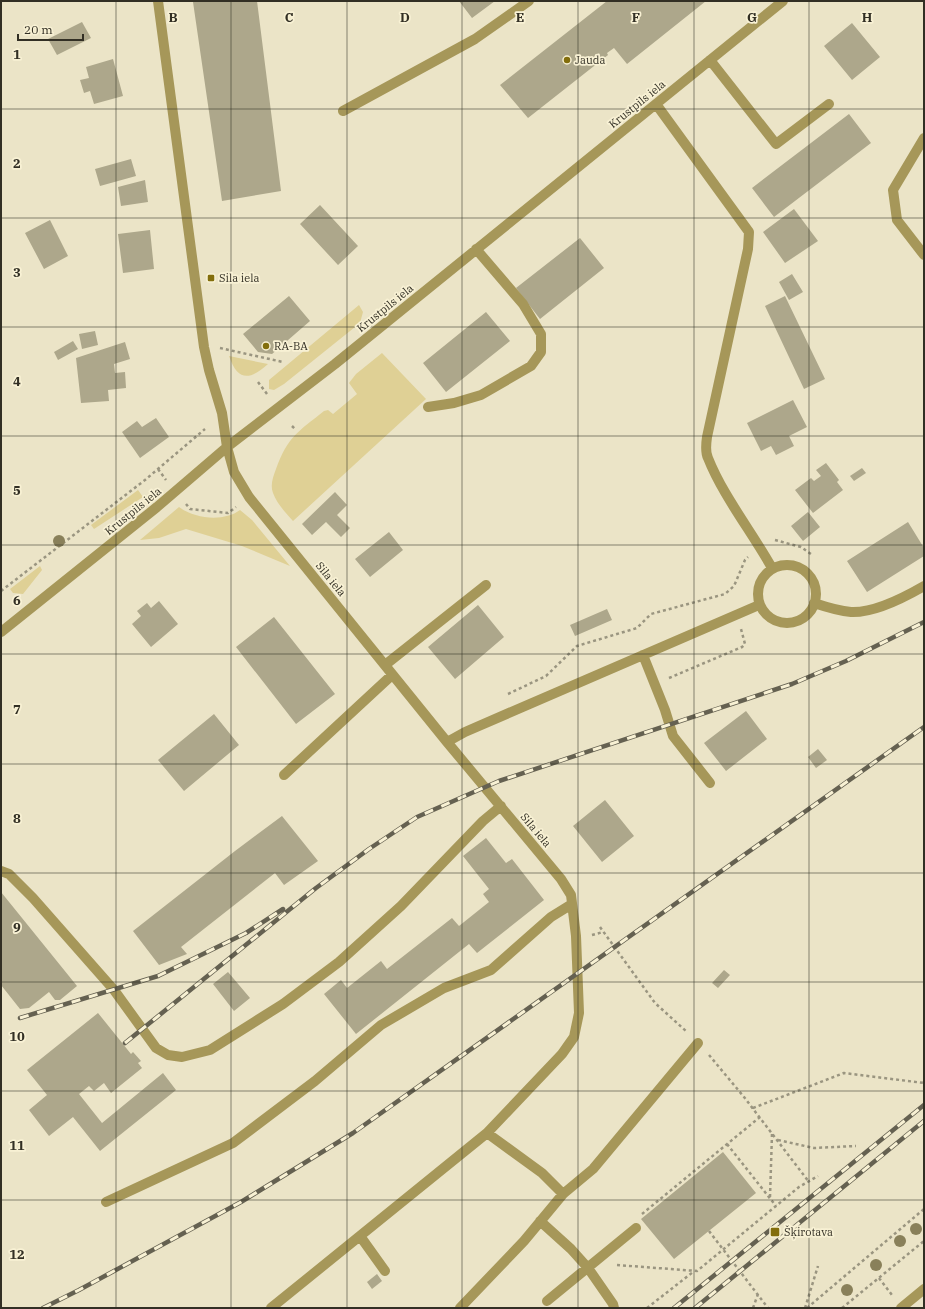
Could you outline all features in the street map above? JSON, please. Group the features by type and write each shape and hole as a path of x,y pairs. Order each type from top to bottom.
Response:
{"street":[{"name":"Sila iela","path":"158,1 204,347 209,370 222,413 227,448 234,472 249,498 392,675 561,879 571,894 576,936 579,1013 574,1037 562,1054 487,1133 271,1308"},
{"path":"343,111 475,39 529,1"},
{"name":"Krustpils iela","path":"1,632 157,508 227,448 279,408 783,1"},
{"path":"710,60 776,144 829,104"},
{"path":"656,104 748,232 748,249 706,447 707,457 772,568"},
{"path":"924,138 893,190 897,220 924,255"},
{"path":"428,407 454,403 481,395 531,366 541,352 542,334 527,310 476,249"},
{"path":"780,565 794,565 805,571 813,581 815,588 814,604 810,612 802,619 792,623 782,623 772,620 759,605 757,594 759,584 764,575 772,568 780,565"},
{"path":"384,665 486,585"},
{"path":"814,604 844,611 862,612 905,597 924,586"},
{"path":"447,742 465,732 759,605"},
{"path":"643,656 665,710 672,736 710,783"},
{"path":"284,775 392,675"},
{"path":"1,871 9,874 33,898 114,990 156,1048 168,1055 182,1057 210,1050 282,1004 339,962 401,906 483,821 501,806"},
{"path":"106,1202 233,1143 315,1082 381,1025 444,988 491,970 552,917 572,904"},
{"path":"460,1308 563,1194 593,1169 698,1043"},
{"path":"487,1133 542,1173 563,1194"},
{"path":"540,1221 571,1249 592,1265 614,1308"},
{"path":"547,1301 636,1228"},
{"path":"360,1236 385,1271"},
{"path":"901,1308 924,1289"}],"path":[{"path":"220,348 283,362"},
{"path":"258,382 268,394"},
{"path":"292,426 295,429"},
{"path":"1,591 158,469 205,430"},
{"path":"158,469 168,482"},
{"path":"184,502 190,509 228,513 237,507"},
{"path":"506,695 546,676 577,646 637,628 651,614 725,594 734,586 745,560 760,546 773,540 801,547 811,554"},
{"path":"753,1108 844,1073 924,1083"},
{"path":"636,1228 639,1216 760,1117"},
{"path":"770,1197 772,1133"},
{"path":"777,1140 814,1148 856,1146"},
{"path":"727,1144 776,1206"},
{"path":"793,1162 809,1182"},
{"path":"592,1265 697,1271 799,1187 818,1176"},
{"path":"806,1308 924,1209"},
{"path":"709,1231 768,1308"},
{"path":"842,1308 924,1241"},
{"path":"806,1308 818,1266"},
{"path":"647,1308 693,1271"},
{"path":"878,1278 901,1308"},
{"path":"753,1308 758,1294"}],"shaded area":[{"path":"359,305 363,312 360,323 284,384 274,390 269,389 269,380"},
{"path":"382,353 426,399 293,521 277,501 273,493 272,481 280,458 290,442 307,424 324,411 328,410 333,414 357,394 349,383 356,374"},
{"path":"229,356 268,364 256,373 245,376 236,370"},
{"path":"138,490 143,497 94,529 91,525"},
{"path":"179,507 193,514 210,518 226,516 240,510 252,520 290,566 242,546 186,529 159,538 140,540"},
{"path":"40,566 42,570 23,594 13,593 10,589"}],"building":[{"path":"257,1 281,191 222,201 193,2"},
{"path":"459,1 495,1 472,18"},
{"name":"Jauda","path":"607,1 706,1 627,64 614,48 607,53 608,55 528,118 500,85"},
{"path":"82,22 91,38 57,55 48,39"},
{"path":"852,23 880,57 852,80 824,46"},
{"path":"113,59 123,96 94,104 90,91 84,93 80,80 89,78 86,67"},
{"path":"849,114 871,143 774,217 752,188"},
{"path":"131,159 136,176 100,186 95,169"},
{"path":"145,180 148,202 121,206 118,187"},
{"path":"320,205 358,246 338,265 300,224"},
{"path":"794,209 818,241 785,263 763,232"},
{"path":"50,220 68,256 44,269 25,233"},
{"path":"150,230 154,269 123,273 118,234"},
{"path":"580,238 604,268 540,319 516,288"},
{"path":"792,274 803,292 789,300 779,282"},
{"path":"289,296 310,321 272,354 258,352 243,334"},
{"path":"785,296 825,379 804,389 765,306"},
{"path":"486,312 510,341 446,392 423,363"},
{"path":"95,331 98,345 82,349 79,334"},
{"path":"73,341 78,349 58,360 54,352"},
{"path":"125,342 130,359 114,364 115,373 125,372 126,388 108,390 109,401 81,403 76,358"},
{"path":"793,400 807,427 789,436 794,446 776,455 771,446 761,451 747,423"},
{"path":"156,418 169,437 140,458 122,432 137,421 142,427"},
{"path":"826,463 839,480 837,482 843,490 813,513 795,490 811,478 814,481 821,476 816,470"},
{"path":"862,468 866,473 854,481 850,476"},
{"path":"335,492 347,505 337,515 350,528 341,537 326,522 312,535 302,524"},
{"path":"808,512 820,527 803,541 791,526"},
{"path":"908,522 924,548 924,556 867,592 847,561"},
{"path":"389,532 403,550 370,577 355,559"},
{"path":"159,601 178,624 151,647 132,624 141,616 137,611 147,603 151,608"},
{"path":"478,605 504,637 455,679 428,647"},
{"path":"607,609 612,620 575,636 570,625"},
{"path":"274,617 335,694 296,724 236,647"},
{"path":"746,711 767,739 726,771 704,743"},
{"path":"214,714 239,745 184,791 158,760"},
{"path":"818,749 827,760 816,768 808,757"},
{"path":"605,800 634,836 602,862 573,826"},
{"path":"282,816 318,861 284,885 275,873 181,947 187,954 159,965 133,931"},
{"path":"486,838 506,863 512,859 544,900 477,953 469,944 356,1034 324,994 341,980 347,988 381,961 387,969 452,918 459,926 489,902 483,894 489,889 463,856"},
{"path":"1,892 77,986 60,1000 55,1000 49,992 29,1008 20,1009 1,985"},
{"path":"724,970 730,975 718,988 712,983"},
{"path":"228,972 250,998 234,1011 213,984"},
{"path":"98,1013 131,1054 133,1052 141,1061 138,1063 142,1068 111,1093 104,1083 94,1091 89,1086 79,1094 102,1123 163,1073 176,1090 100,1151 73,1117 49,1136 29,1110 47,1095 27,1070"},
{"path":"723,1152 756,1193 674,1259 641,1219"},
{"path":"377,1274 382,1281 372,1289 367,1282"}],"railway":[{"path":"125,1043 316,888 369,849 417,817 499,781 792,684 846,661 924,622"},
{"path":"43,1308 241,1202 353,1133 924,727"},
{"path":"20,1018 158,976 246,933 283,909"},
{"path":"674,1308 924,1105"},
{"path":"695,1308 924,1121"}],"place":[{"name":"Jauda","path":"567,60"},
{"name":"Sila iela","path":"211,278"},
{"name":"RA-BA","path":"266,346"},
{"name":"Šķirotava","path":"775,1232"}]}
